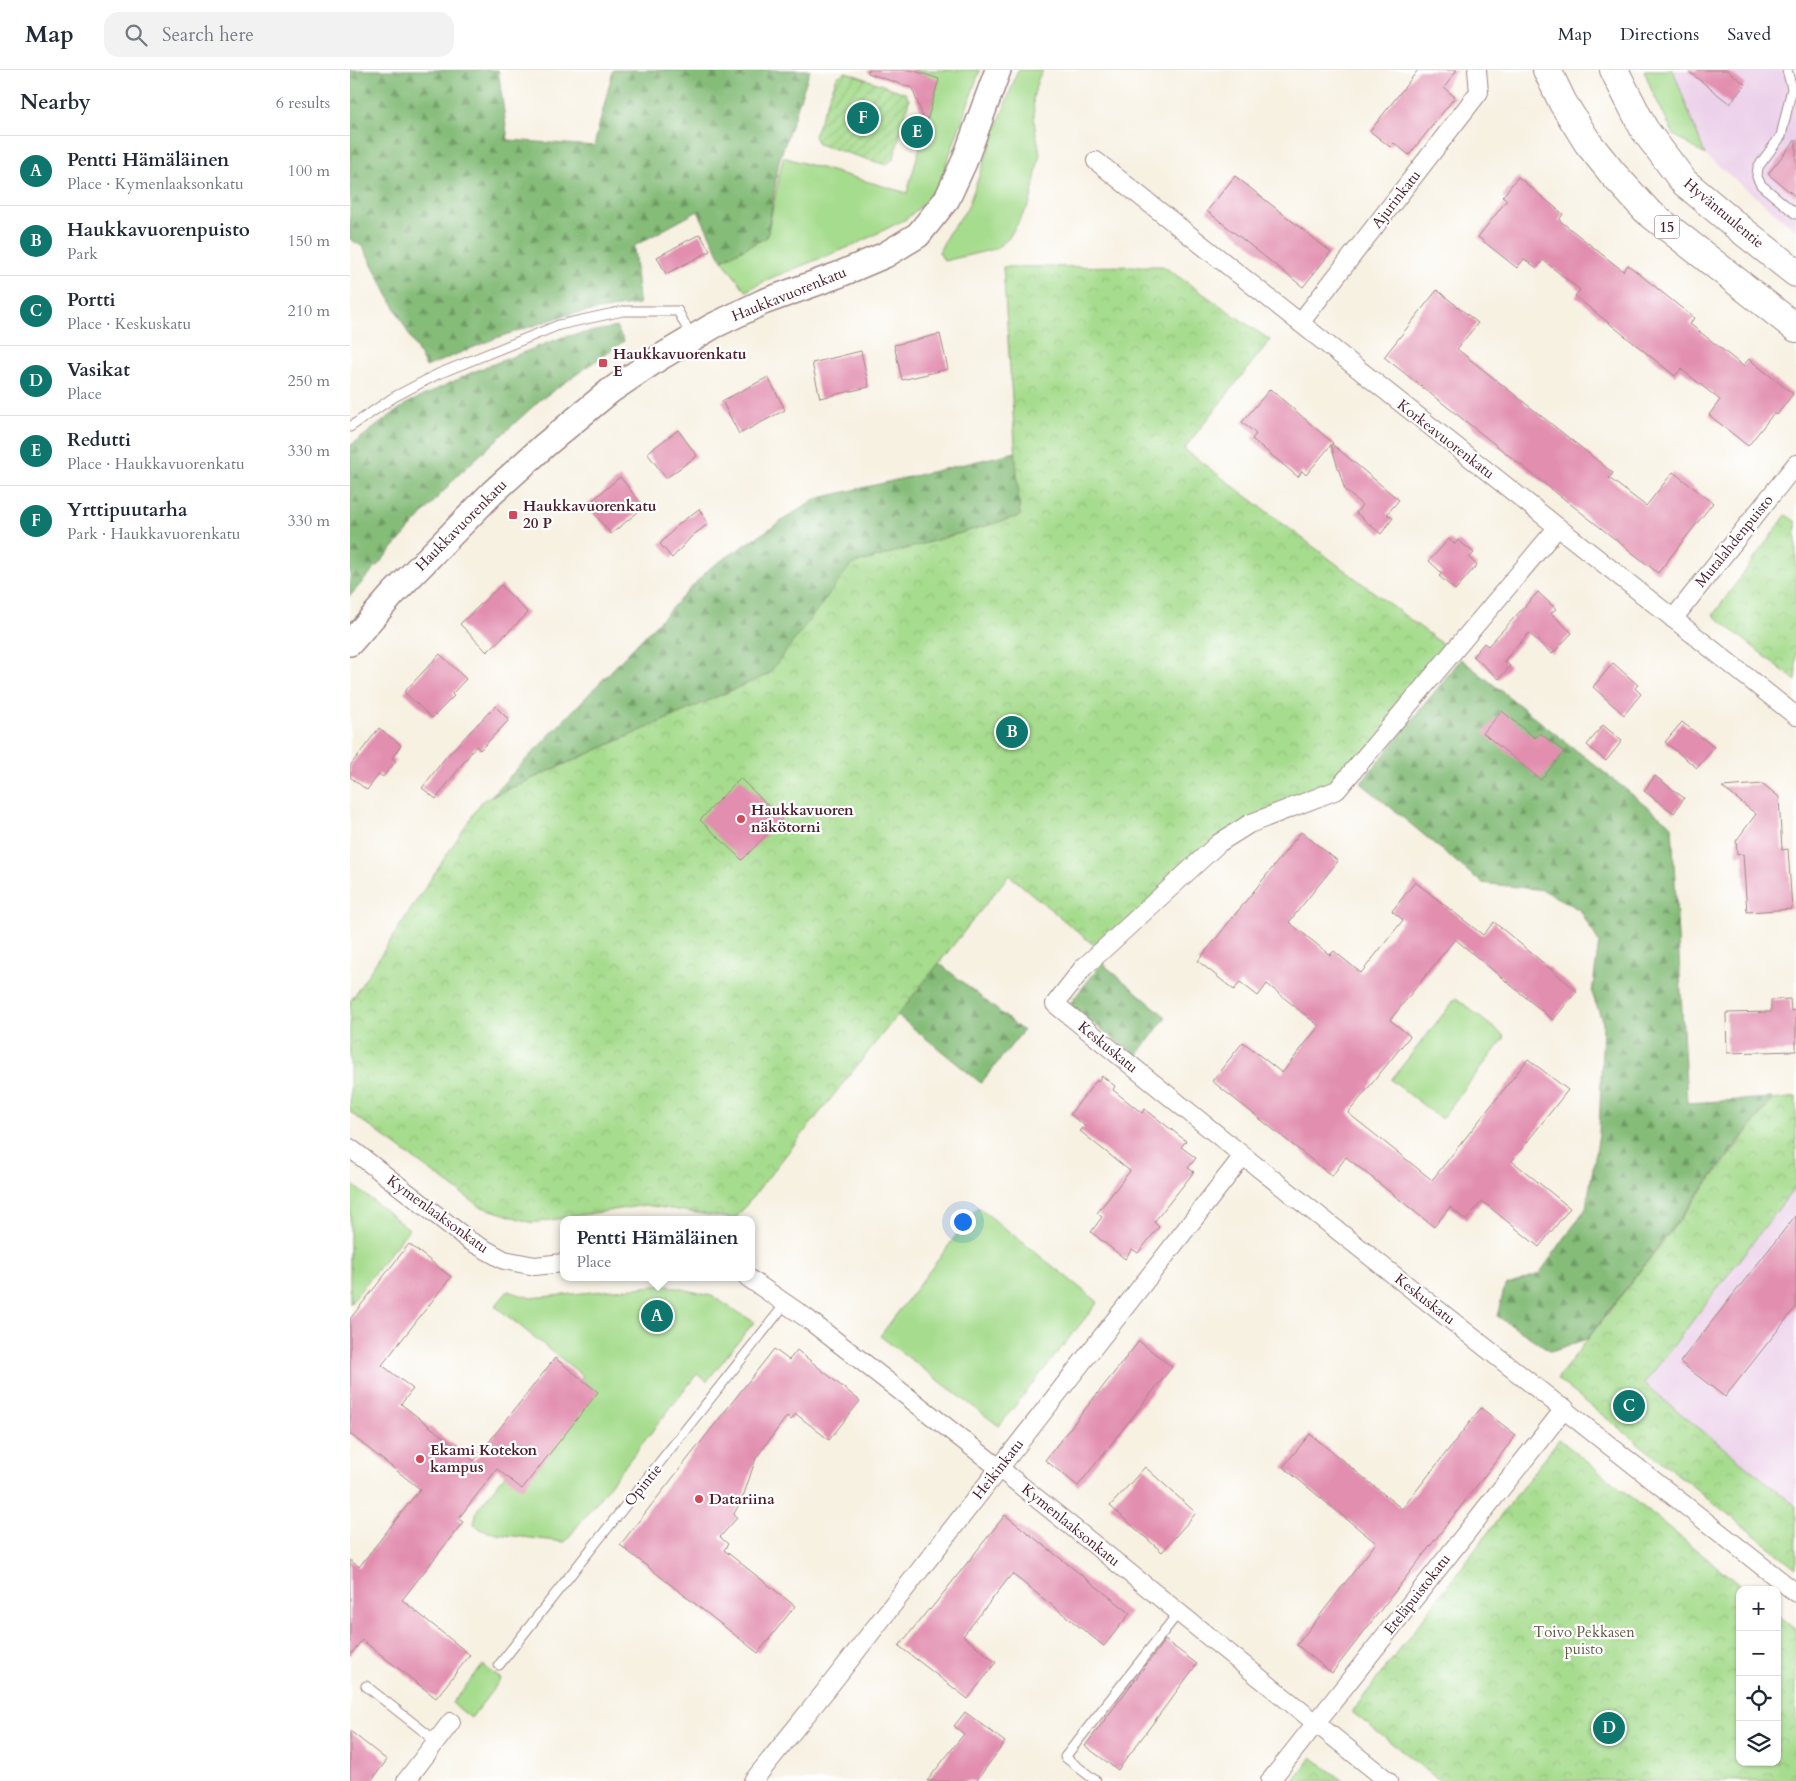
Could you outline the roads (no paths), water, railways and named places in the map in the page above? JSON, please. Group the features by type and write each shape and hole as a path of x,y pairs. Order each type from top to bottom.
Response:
{"highway":[{"name":"15","path":"1547,70 1563,103 1588,143 1647,211 1796,328"},
{"name":"Hyväntuulentie","path":"1614,70 1644,129 1684,182 1796,273"}],"main road":[{"name":"Haukkavuorenkatu","path":"350,644 393,594 485,499 545,445 610,391 692,338 763,302 838,275 885,255 918,235 947,199 964,162 998,70"}],"street":[{"name":"Ajurinkatu","path":"1300,324 1480,92 1477,70"},
{"name":"Korkeavuorenkatu","path":"1096,162 1796,716"},
{"name":"Mutalahdenpuisto","path":"1673,619 1794,472"},
{"name":"Keskuskatu","path":"1558,528 1337,790 1249,824 1219,843 1084,968 1054,1004 1243,1156 1565,1408 1796,1593"},
{"name":"Kymenlaaksonkatu","path":"350,1148 470,1241 504,1260 535,1266 560,1263"},
{"name":"Heikinkatu","path":"753,1781 1243,1156"},
{"name":"Kymenlaaksonkatu","path":"753,1281 786,1304 999,1468 1387,1781"},
{"name":"Eteläpuistokatu","path":"1270,1781 1565,1408"},
{"path":"406,1781 451,1722"}],"lane":[{"path":"1787,70 1794,90 1781,136 1758,167 1757,177 1762,185 1796,214"},
{"path":"350,427 394,398 438,374 558,325 623,311 678,310 692,338"},
{"name":"Opintie","path":"499,1666 786,1304"},
{"path":"1096,1781 1065,1756 1179,1612"},
{"path":"366,1686 436,1741"}],"place":[{"name":"Yrttipuutarha","path":"863,118"},
{"name":"Redutti","path":"917,132"},
{"name":"Haukkavuorenkatu E","path":"603,363"},
{"name":"Haukkavuorenkatu 20 P","path":"513,515"},
{"name":"Haukkavuorenpuisto","path":"1012,732"},
{"name":"Haukkavuoren näkötorni","path":"741,819"},
{"name":"Pentti Hämäläinen","path":"657,1316"},
{"name":"Portti","path":"1629,1406"},
{"name":"Ekami Kotekon kampus","path":"420,1459"},
{"name":"Datariina","path":"699,1499"},
{"name":"Vasikat","path":"1609,1728"}],"park label":[{"name":"Toivo Pekkasen puisto","path":"1584,1640"}]}
